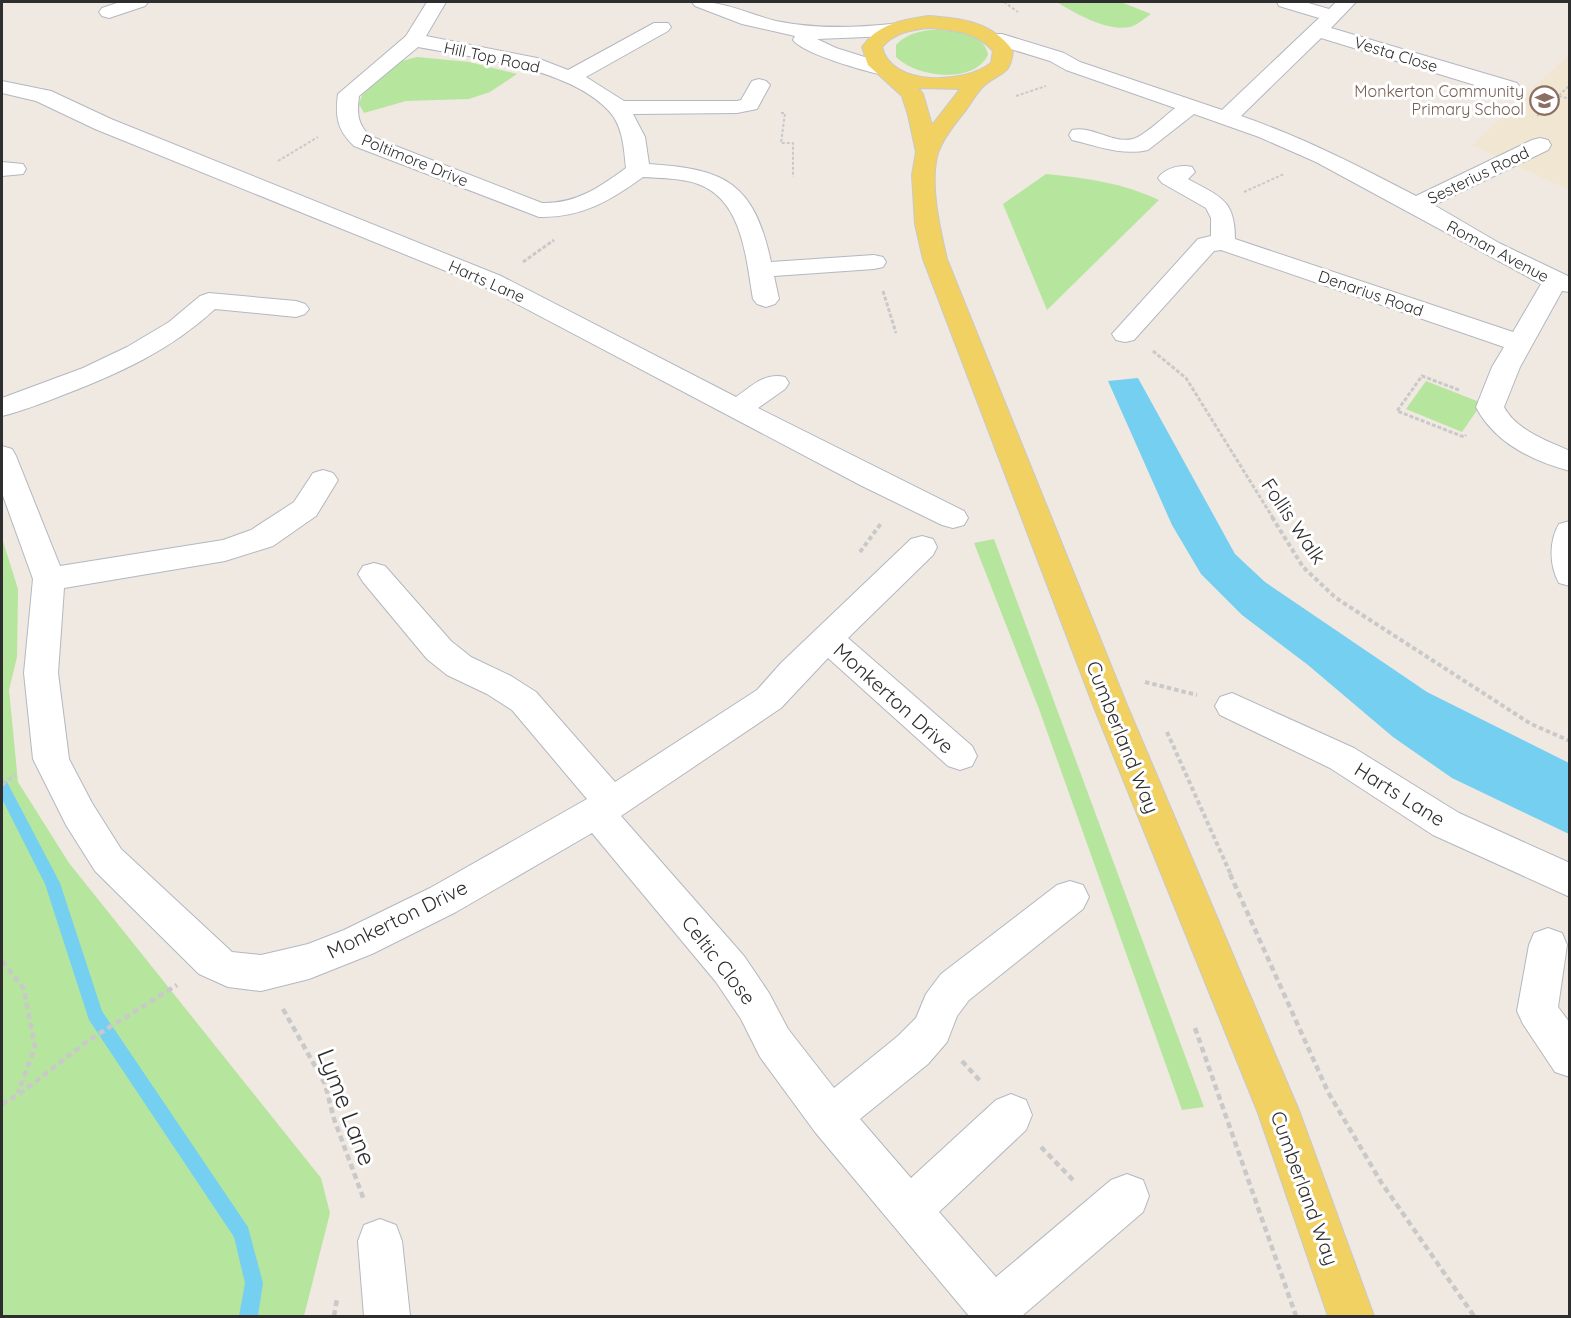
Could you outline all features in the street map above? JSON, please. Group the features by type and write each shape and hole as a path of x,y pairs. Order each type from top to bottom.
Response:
{"main road":[{"name":"Cumberland Way","path":"911,24 936,6"},
{"name":"Cumberland Way","path":"995,38 963,18 946,23 911,24 891,30 877,39 872,47 872,54 912,94 927,152 924,175 927,224 935,259 1110,705 1279,1113 1351,1317"},
{"path":"995,38 1004,51 1001,65"},
{"name":"Cumberland Way","path":"927,152 946,121 978,80 1001,65"},
{"name":"Cumberland Way","path":"888,72 912,81 935,84 957,84 978,80"}],"street":[{"path":"109,12 138,2"},
{"name":"Poltimore Drive","path":"436,2 430,16 414,40 349,94 348,120 351,132 362,141 539,210 560,212"},
{"path":"702,2 786,30 829,52 888,72"},
{"path":"1286,2 1340,9"},
{"path":"1226,118 1340,9"},
{"path":"570,77 662,27"},
{"path":"786,30 840,34 891,30"},
{"name":"Vesta Close","path":"1317,30 1509,88"},
{"name":"Roman Avenue","path":"995,38 1057,57 1074,66 1267,132 1416,205 1490,248 1562,283 1519,344 1492,407"},
{"name":"Hill Top Road","path":"414,40 537,64 587,85 619,108 634,137 638,170"},
{"name":"Roman Avenue","path":"1001,65 1074,66"},
{"name":"Harts Lane","path":"2,87 43,96 103,124 492,281 902,494 953,518"},
{"path":"619,108 737,107 754,95"},
{"path":"1080,135 1122,146 1140,146 1190,107"},
{"name":"Sesterius Road","path":"1416,205 1540,145"},
{"path":"560,212 571,210 603,194 638,170 691,176 708,181 728,191 747,222 766,298"},
{"path":"1125,333 1207,244 1223,243 1223,218 1215,204 1170,178 1184,172"},
{"name":"Denarius Road","path":"1223,243 1519,344"},
{"path":"760,270 874,262"},
{"path":"2,407 58,388 129,357 179,328 203,294 296,309"},
{"path":"738,409 775,384"},
{"path":"1492,407 1498,421 1530,444 1569,462"},
{"path":"2,456 50,579 40,673 51,759 79,814 108,860 213,962 245,971"},
{"path":"50,579 225,550 262,538 305,509 323,480"},
{"path":"1569,531 1566,543 1569,575"},
{"name":"Monkerton Drive","path":"245,971 309,961 358,942 443,900 604,807 769,699 793,672 829,640 922,547"},
{"path":"374,574 439,650 459,666 499,685 524,701 604,807"},
{"name":"Monkerton Drive","path":"829,640 960,756"},
{"name":"Harts Lane","path":"1232,706 1342,758 1446,824 1569,881"},
{"name":"Celtic Close","path":"604,807 730,969 755,1006 774,1043 830,1117 996,1313 1127,1196"},
{"path":"830,1117 913,1050 933,1029 940,1007 955,987 1070,897"},
{"path":"1548,945 1537,1011 1569,1058"},
{"path":"910,1209 1011,1115"},
{"path":"380,1241 387,1317"}],"path":[{"path":"1004,2 1011,9"},
{"path":"1013,97 1042,87"},
{"path":"754,95 755,113 785,113 781,143 793,143 793,177"},
{"path":"1559,96 1569,99"},
{"path":"275,163 348,120"},
{"path":"1215,204 1324,158"},
{"path":"516,267 564,234 560,212"},
{"path":"874,262 896,333"},
{"name":"Follis Walk","path":"1125,333 1161,356 1186,378 1303,567 1327,590 1531,724 1569,741"},
{"path":"1422,376 1492,407 1464,437 1397,411 1422,376"},
{"path":"1150,692 1145,682 1182,690 1232,706"},
{"path":"1164,724 1328,1092 1381,1182 1474,1317"},
{"path":"2,785 18,773"},
{"path":"2,961 24,989 35,1047 18,1095"},
{"path":"2,1102 18,1095 89,1040 186,979 245,971"},
{"name":"Lyme Lane","path":"245,971 325,1084 334,1119 362,1193"}],"shaded area":[{"name":"Monkerton Community Primary School","path":"1569,55 1569,190 1472,145"}],"green space":[{"path":"1057,2 1121,2 1151,14 1132,26 1112,27 1082,16"},
{"path":"930,30 956,32 973,37 985,47 988,55 981,65 970,71 944,75 917,69 896,57 896,45 899,42 911,34"},
{"path":"417,57 469,62 517,74 490,92 469,99 406,101 364,113 359,104 362,95 398,62"},
{"path":"1046,174 1104,182 1132,189 1159,200 1047,310 1003,204"},
{"path":"1426,381 1482,403 1462,432 1406,409"},
{"path":"2,538 18,589 17,657 9,690 18,782 69,863 321,1178 330,1213 304,1316 2,1316"},
{"path":"994,539 1204,1107 1182,1110 1039,709 974,543"}],"water":[{"path":"1138,378 1235,554 1265,582 1427,692 1569,763 1569,834 1452,778 1393,737 1308,665 1242,615 1201,574 1172,525 1108,381"}],"waterway":[{"path":"2,786 52,883 95,1015 242,1233 254,1283 249,1316"}],"place":[{"name":"Monkerton Community Primary School","path":"1545,100"}]}
